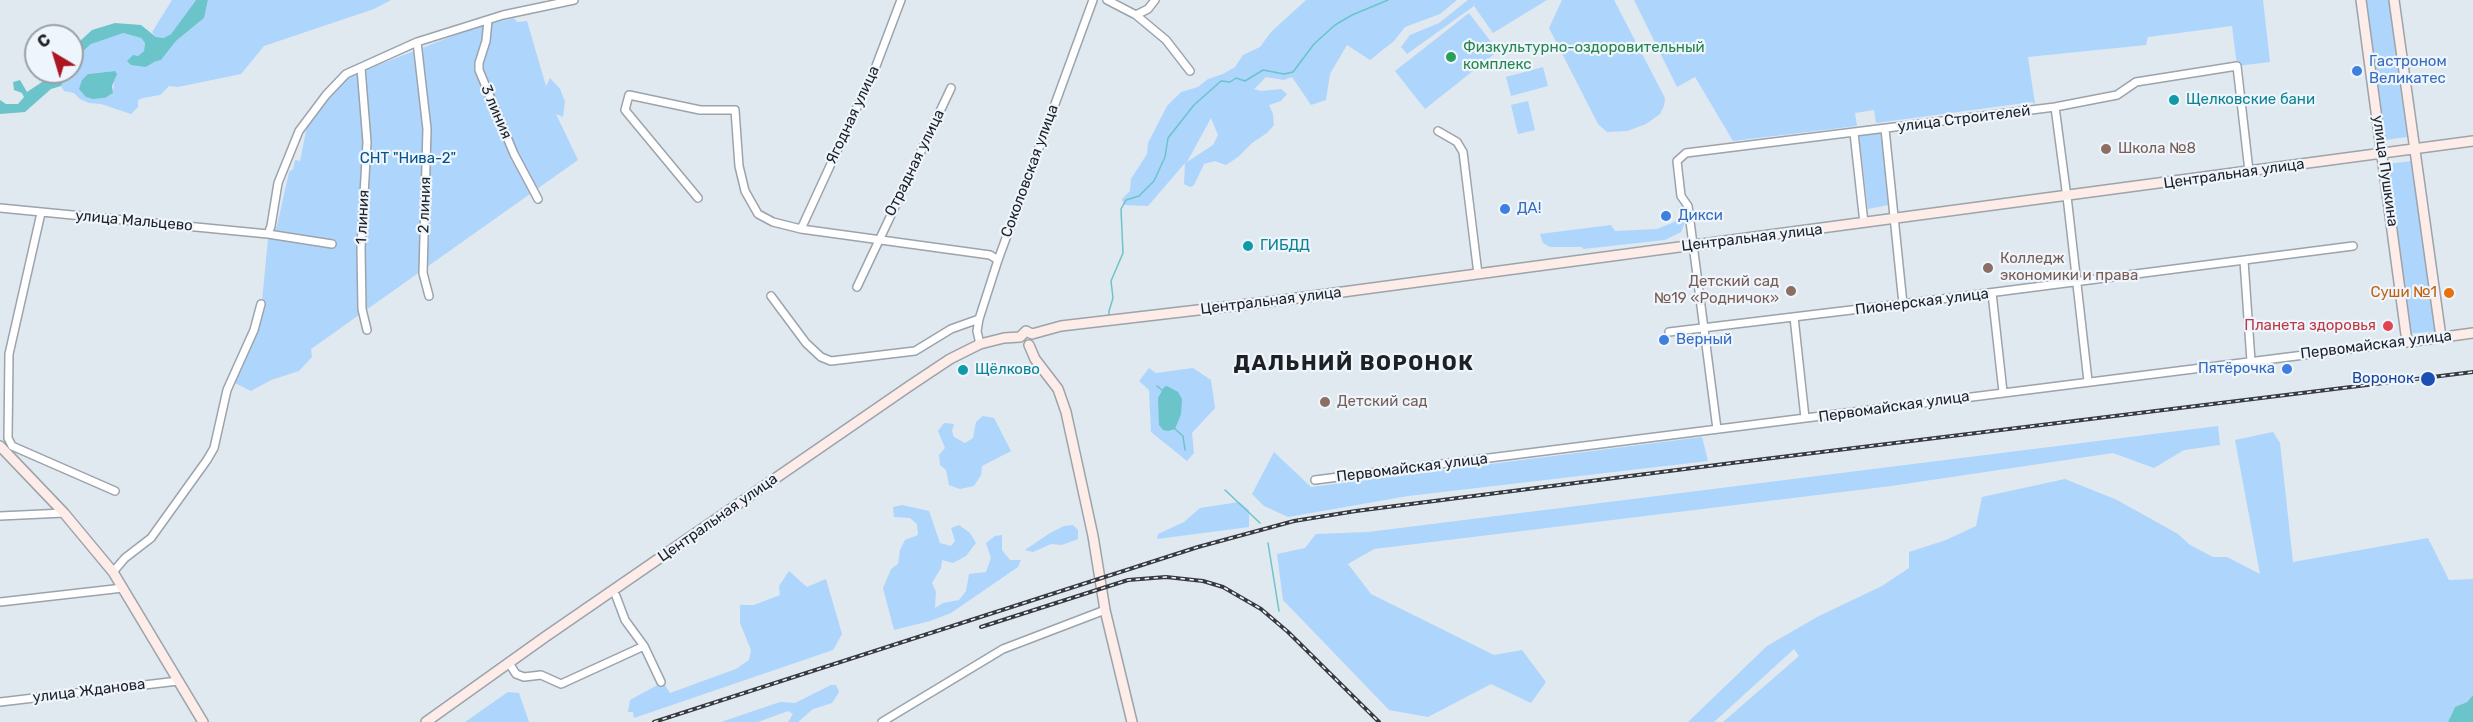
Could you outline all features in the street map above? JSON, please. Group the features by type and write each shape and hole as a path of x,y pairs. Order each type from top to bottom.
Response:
{"main road":[{"name":"улица Пушкина","path":"2361,0 2407,342"},
{"path":"2394,0 2441,337"},
{"name":"Центральная улица","path":"426,722 908,387 950,359 980,344 1020,337 1026,331 1032,334 1061,327 2067,197 2473,141"},
{"name":"Первомайская улица","path":"2407,342 2473,333"},
{"path":"1029,345 1033,340 1032,334"},
{"path":"1020,337 1022,343 1029,345"},
{"path":"1029,345 1035,359 1058,389 1066,411 1100,570 1105,610 1132,722"},
{"path":"4,445 113,572 202,722"}],"street":[{"path":"268,234 278,183 299,131 326,95 346,74 417,42 522,10 574,0"},
{"name":"Ягодная улица","path":"801,229 876,66 901,0"},
{"name":"Соколовская улица","path":"980,344 977,331 979,319 998,260 1093,0"},
{"path":"1107,0 1136,15 1166,40 1190,71"},
{"path":"1136,15 1148,9 1155,0"},
{"name":"3 линия","path":"488,20 479,70 514,154 538,199"},
{"name":"2 линия","path":"417,42 428,129 423,273 429,296"},
{"name":"улица Строителей","path":"1693,246 1688,206 1681,196 1677,161 1686,153 2055,107 2117,95 2136,82 2237,66 2249,171"},
{"name":"1 линия","path":"361,68 367,142 362,248 362,309 367,330"},
{"name":"Отрадная улица","path":"857,287 951,88"},
{"name":"Отрадная улица","path":"698,198 625,111 629,95 700,110 735,110 739,166 745,191 758,214 773,222 801,229 990,255 998,260"},
{"path":"2055,107 2088,381"},
{"path":"1885,129 1903,304"},
{"path":"1438,131 1457,142 1463,152 1478,274"},
{"path":"1854,133 1864,223"},
{"name":"улица Мальцево","path":"0,208 268,234 332,244"},
{"path":"41,213 9,354 4,445 12,446 115,491"},
{"path":"1693,246 1717,429"},
{"name":"Пионерская улица","path":"1669,332 2353,246"},
{"path":"2244,261 2251,361"},
{"path":"1992,293 2003,392"},
{"path":"771,296 806,343 821,357 831,361 915,351 951,329 979,319"},
{"path":"113,572 125,558 151,538 214,448 227,390 254,330 261,304"},
{"path":"1794,317 1805,418"},
{"name":"Первомайская улица","path":"1316,480 2407,342"},
{"path":"0,516 64,513"},
{"path":"0,602 123,588"},
{"path":"616,596 625,620 644,646 661,682"},
{"path":"882,722 1003,648 1105,610"},
{"path":"509,663 516,674 524,677 541,675 561,684 644,646"},
{"name":"улица Жданова","path":"0,702 178,681"}],"green space":[{"path":"172,0 196,0 171,34 164,38 156,37 152,32"},
{"path":"208,0 391,0 374,9 264,46 241,74 178,87 169,86 160,95 138,100 138,107 131,114 101,104 89,103 74,93 64,91 61,86 62,84 84,84 84,50 91,44 106,37 123,33 141,38 145,43 144,51 138,56 145,67 161,60 176,41 204,18","holes":["115,71 113,93 105,98 93,99 88,74"]},
{"path":"1306,0 1457,0 1440,14 1405,27 1394,41 1370,60 1347,45 1330,74 1326,100 1311,105 1292,77 1284,80 1266,77 1254,89 1261,91 1281,89 1287,94 1281,101 1269,105 1274,125 1267,133 1226,165 1215,161 1204,164 1194,185 1190,187 1184,184 1185,163 1148,206 1124,205 1122,199 1130,191 1131,179 1147,154 1148,143 1167,106 1181,92 1198,87 1208,79 1235,67 1243,55 1260,47 1271,32","holes":["1211,118 1218,135 1213,145 1187,162"]},
{"path":"1468,0 1547,0 1493,33 1474,6 1407,54 1401,47 1410,35 1439,23"},
{"path":"1562,0 1614,0 1665,98 1660,114 1646,124 1627,131 1607,132 1598,124 1549,28"},
{"path":"1634,0 2263,0 2270,62 2237,66 2232,26 2148,37 2146,45 2028,57 2035,104 2032,102 1876,123 1874,110 1855,113 1857,126 1733,141 1695,77 1677,87"},
{"path":"2366,0 2389,0 2407,137 2385,140"},
{"name":"Физкультурно-оздоровительный комплекс","path":"1469,13 1498,51 1425,109 1395,71"},
{"name":"СНТ \"Нива-2\"","path":"514,18 517,22 527,21 546,86 550,78 560,89 565,102 563,117 556,114 578,160 311,349 312,357 299,371 271,380 251,391 235,383 264,303 262,301 268,239 277,226 289,172 293,169 295,160 300,161 307,126 347,77 476,27"},
{"path":"1543,67 1548,86 1511,96 1506,77"},
{"path":"1528,101 1535,130 1518,134 1511,105"},
{"path":"1881,133 1888,205 1868,209 1859,136"},
{"path":"2412,161 2436,331 2408,334 2386,164"},
{"path":"1685,206 1686,220 1681,232 1665,240 1583,249 1582,247 1550,247 1543,243 1540,234 1611,225 1615,231 1657,229 1679,220 1678,207"},
{"path":"1149,368 1156,373 1193,368 1211,380 1215,408 1192,433 1194,453 1187,461 1151,432 1149,390 1139,381"},
{"path":"983,416 994,418 1011,451 982,466 981,475 974,486 960,489 949,485 946,470 940,465 939,455 945,448 938,431 944,423 954,424 952,431 954,437 965,443 973,438 976,422"},
{"path":"2218,426 2220,445 2184,450 2154,468 2113,453 1891,486 1374,549 1348,564 1371,594 1494,655 1522,650 1546,682 1531,703 1491,684 1428,717 1389,710 1283,600 1277,554 1305,548 1316,534 1368,532"},
{"path":"2273,432 2280,443 2293,562 2428,538 2449,580 2473,579 2473,695 2467,702 2455,707 2448,722 1723,722 1799,656 1794,649 1714,722 1688,722 1767,646 1817,617 1882,586 1909,568 1909,552 1946,540 1976,526 1982,497 2065,479 2117,500 2178,534 2190,545 2213,557 2227,557 2260,574 2235,440"},
{"path":"1702,437 1708,461 1408,496 1288,517 1264,506 1252,494 1274,452 1311,487"},
{"path":"1239,502 1249,510 1249,527 1157,539 1158,534 1184,522 1200,508"},
{"path":"902,505 929,511 940,543 951,546 955,541 951,528 959,525 970,533 976,543 966,556 953,563 942,560 941,568 932,583 936,592 935,608 943,603 959,600 966,591 969,574 986,572 991,558 986,543 995,536 1002,535 1002,550 1010,560 1021,560 1018,567 951,613 894,630 883,588 891,569 898,564 900,550 905,540 918,535 917,524 910,518 894,517 893,507"},
{"path":"1073,525 1078,530 1078,539 1062,545 1051,544 1033,552 1025,550 1050,533 1064,526"},
{"path":"789,571 807,587 826,579 842,634 833,650 634,718 633,712 628,712 630,700 663,682 670,693 736,669 749,660 751,650 740,623 740,605 754,605 780,595 779,586"},
{"path":"831,685 836,685 839,692 832,703 813,709 798,722 788,722 793,714 788,711 758,722 721,722 780,702 795,703"},
{"path":"508,692 519,693 529,722 465,722"}],"shaded area":[{"path":"196,0 208,0 204,18 176,41 161,60 146,67 131,65 127,61 133,55 138,56 144,51 145,43 141,38 123,33 91,44 84,50 84,37 92,30 115,23 141,25 156,37 164,38 171,34"},
{"path":"115,71 117,74 112,86 113,93 105,98 86,97 79,89 88,74"},
{"path":"20,80 27,92 39,84 62,84 51,89 25,112 0,114 0,100 6,104 18,104 24,97 22,93 14,90 13,82"},
{"path":"1167,386 1178,392 1182,399 1181,414 1175,429 1168,431 1163,430 1159,425 1158,398"},
{"path":"2473,695 2473,722 2448,722 2455,707 2467,702"}],"waterway":[{"name":"Воронок","path":"1109,317 1113,298 1111,281 1123,253 1121,209 1126,200 1139,196 1154,181 1165,157 1168,138 1194,105 1221,81 1230,82 1236,78 1245,81 1263,70 1284,74 1293,72 1314,44 1335,25 1388,0"},
{"name":"Воронок","path":"1157,386 1162,390"},
{"name":"Воронок","path":"1175,429 1183,436 1185,450"},
{"name":"Воронок","path":"1225,490 1260,523"},
{"name":"Воронок","path":"1268,543 1279,611"}],"railway":[{"path":"654,722 1198,547 1294,521 1732,463 2473,372"},
{"path":"981,627 1128,580 1166,577 1203,581 1223,587 1261,609 1288,632 1379,722"}],"place":[{"name":"Физкультурно-оздоровительный комплекс","path":"1451,57"},
{"name":"Гастроном Великатес","path":"2357,71"},
{"name":"Щелковские бани","path":"2174,100"},
{"name":"Школа №8","path":"2106,149"},
{"name":"ДА!","path":"1505,209"},
{"name":"Дикси","path":"1666,216"},
{"name":"ГИБДД","path":"1248,246"},
{"name":"Колледж экономики и права","path":"1988,268"},
{"name":"Детский сад №19 «Родничок»","path":"1791,291"},
{"name":"Суши №1","path":"2449,293"},
{"name":"Планета здоровья","path":"2388,326"},
{"name":"Верный","path":"1664,340"},
{"name":"Пятёрочка","path":"2287,369"},
{"name":"Щёлково","path":"963,370"},
{"name":"Воронок","path":"2428,379"},
{"name":"Детский сад","path":"1325,402"}],"district":[{"name":"ДАЛЬНИЙ ВОРОНОК","path":"1354,364"}]}
